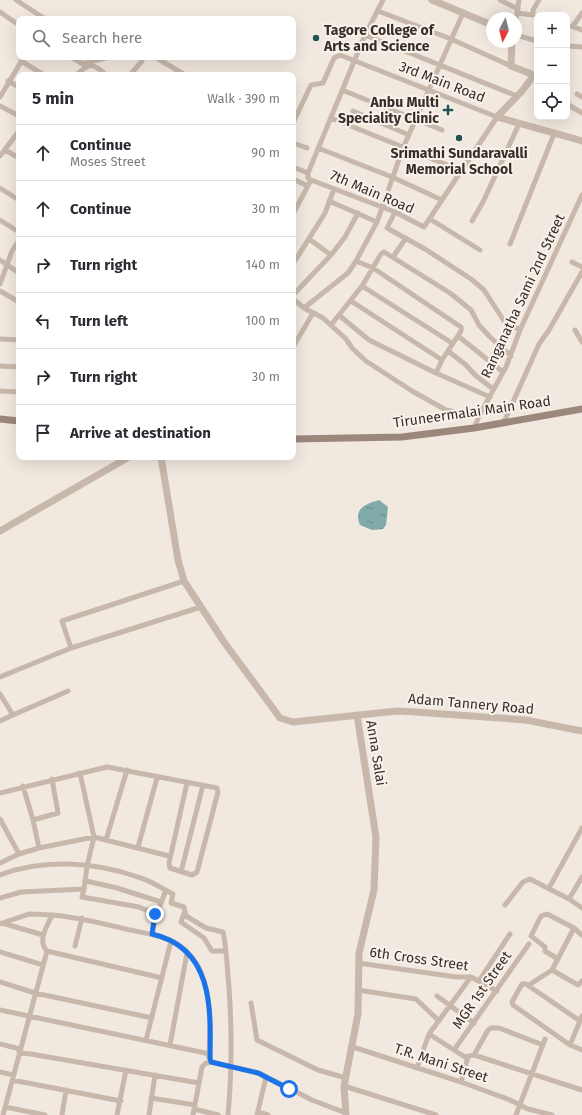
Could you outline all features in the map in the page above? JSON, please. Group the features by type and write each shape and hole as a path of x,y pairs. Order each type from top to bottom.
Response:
{"main road":[{"name":"Tiruneermalai Main Road","path":"296,438 402,437 474,428 582,408"},
{"path":"0,420 16,421"}],"street":[{"path":"16,0 40,16"},
{"path":"296,208 308,186 310,180 308,178 308,173 342,90 365,36 383,0"},
{"path":"432,0 444,2 463,13 486,23"},
{"path":"500,0 518,11 534,15"},
{"path":"518,11 519,0"},
{"path":"534,12 533,10 539,0"},
{"path":"378,11 451,39 534,75"},
{"path":"0,12 16,23"},
{"path":"304,308 348,273 356,261 377,222 403,148 463,13"},
{"path":"582,13 570,26 582,30"},
{"path":"365,36 440,64 517,96"},
{"path":"522,36 534,39"},
{"path":"570,47 582,47"},
{"path":"511,66 512,48"},
{"name":"3rd Main Road","path":"296,117 311,85 323,83 336,55 498,117"},
{"path":"0,96 21,60"},
{"path":"23,60 40,72"},
{"path":"77,60 85,65 97,67 103,72"},
{"path":"79,72 85,65 101,60"},
{"path":"160,60 180,72"},
{"path":"133,72 142,61"},
{"path":"480,250 430,219 498,117 534,78"},
{"path":"8,81 16,85"},
{"path":"342,90 442,130"},
{"path":"0,106 16,114"},
{"path":"570,106 582,113"},
{"path":"353,111 409,135"},
{"path":"498,117 582,141"},
{"path":"331,118 462,171"},
{"path":"472,221 483,202 519,124"},
{"path":"510,244 554,134"},
{"path":"0,156 16,135"},
{"path":"296,144 307,148"},
{"path":"318,148 392,177 442,200"},
{"path":"5,150 16,156"},
{"path":"296,168 308,173"},
{"path":"296,180 308,186"},
{"name":"7th Main Road","path":"310,180 395,212 424,227 430,219"},
{"path":"0,188 16,198"},
{"path":"296,259 325,213 334,189"},
{"name":"Ranganatha Sami 2nd Street","path":"474,428 493,388 511,356 520,330 582,195"},
{"path":"329,201 377,222"},
{"path":"395,212 387,228 406,238 471,279 484,290 502,318 508,324 520,330"},
{"path":"296,292 331,255 345,237 358,213"},
{"path":"0,220 16,230"},
{"path":"393,257 406,238"},
{"path":"309,239 331,255"},
{"path":"0,284 16,246"},
{"path":"332,325 362,286 381,254 386,253 450,293 471,310 479,325 511,356"},
{"path":"0,260 16,271"},
{"path":"356,261 373,268 461,327 458,336 452,343 436,373"},
{"path":"572,262 582,267"},
{"path":"504,422 539,344 550,330 582,272"},
{"path":"362,286 452,343"},
{"path":"0,291 16,300"},
{"path":"296,301 332,325 366,361 412,391 446,410 465,414 480,414"},
{"path":"351,301 442,360"},
{"path":"296,342 313,312"},
{"path":"340,316 369,340 436,373 490,396"},
{"path":"575,330 582,342"},
{"path":"458,336 503,372"},
{"path":"0,339 16,340"},
{"path":"448,350 466,364 475,376 493,388"},
{"path":"0,366 16,367"},
{"path":"0,390 16,392"},
{"path":"0,530 124,460"},
{"name":"Anna Salai","path":"161,460 178,560 184,581 224,642 280,718 293,722 357,715 376,837 374,890 359,953 358,1014 353,1047 344,1086 346,1114"},
{"path":"72,648 62,621 184,581"},
{"path":"0,677 72,648 201,607"},
{"path":"0,721 68,691"},
{"path":"0,694 13,715"},
{"name":"Adam Tannery Road","path":"357,715 398,712 460,714 526,720 582,731"},
{"path":"0,793 23,786 107,767 127,770 157,778 203,785 217,788 218,792 196,872 192,875 181,872 169,866 169,856 187,783"},
{"path":"106,840 127,770"},
{"path":"80,773 94,837 87,866 86,881 82,899 139,907 156,914"},
{"path":"138,848 157,778"},
{"path":"33,820 56,815 58,813 52,779"},
{"path":"181,872 203,785"},
{"path":"23,786 33,820 38,848"},
{"path":"0,819 19,854"},
{"path":"549,888 582,828"},
{"path":"0,863 19,854 38,848 94,837 169,856"},
{"path":"6,860 10,871"},
{"path":"0,875 26,866 87,866 118,871 140,877 173,894 171,903 184,907 181,922 204,938 212,951 226,951"},
{"path":"569,899 582,877"},
{"path":"505,905 527,880 533,880 569,899 582,908"},
{"path":"86,881 117,888 162,902"},
{"path":"0,898 22,892 84,889"},
{"path":"152,934 156,914 166,890"},
{"path":"184,913 186,916 206,928 223,932 232,1026 232,1067 228,1115"},
{"path":"1,923 29,914 82,918 152,934 171,941 197,963 206,988 211,1062"},
{"path":"558,959 545,951 545,947 532,939 531,933 543,914 547,914 574,928 582,935"},
{"path":"52,915 43,935 42,944 47,951 162,978"},
{"path":"75,946 82,918"},
{"path":"1,923 43,935"},
{"path":"529,985 552,970 574,928"},
{"path":"479,981 510,934"},
{"path":"146,1040 171,941"},
{"name":"MGR 1st Street","path":"454,1050 529,944"},
{"path":"3,1115 28,1016 47,951"},
{"path":"0,952 43,965"},
{"path":"170,1045 187,953"},
{"name":"6th Cross Street","path":"358,963 456,977 472,977 497,991"},
{"path":"552,970 578,985 582,981"},
{"path":"417,1068 429,1034 472,977"},
{"path":"0,982 35,993 152,1018"},
{"path":"570,1045 581,1019 529,985 522,984 514,997 513,1005 570,1045 582,1050"},
{"path":"358,990 416,999 426,1006 439,1021"},
{"path":"437,996 450,1007 474,1023"},
{"path":"251,1003 257,1040 318,1070 346,1078"},
{"path":"0,1010 210,1054"},
{"path":"474,1055 488,1030 491,1028 499,1028 543,1045"},
{"path":"429,1034 462,1056 468,1057 474,1055 582,1090"},
{"path":"516,1115 545,1039"},
{"path":"0,1044 20,1050 199,1083"},
{"name":"T.R. Mani Street","path":"353,1047 461,1082 510,1100 520,1106 552,1115"},
{"path":"461,1082 468,1057"},
{"path":"193,1115 203,1064 211,1062 251,1071 346,1114"},
{"path":"117,1115 126,1070"},
{"path":"0,1072 12,1078 121,1101"},
{"path":"149,1115 155,1075"},
{"path":"266,1077 258,1114 268,1115"},
{"path":"344,1086 436,1115"},
{"path":"62,1115 66,1090"},
{"path":"151,1098 195,1107 218,1115"},
{"path":"5,1108 45,1115"},
{"path":"330,1115 333,1108"}],"water":[{"path":"379,500 388,507 386,525 383,529 372,530 360,525 358,514 362,508 365,505"}],"place":[{"name":"Tagore College of Arts and Science","path":"316,38"},
{"name":"Anbu Multi Speciality Clinic","path":"448,110"},
{"name":"Srimathi Sundaravalli Memorial School","path":"459,138"}],"route":[{"path":"155,914 152,934 173,942 197,963 201,971 208,1000 211,1062 214,1064 258,1073 289,1089"}]}
